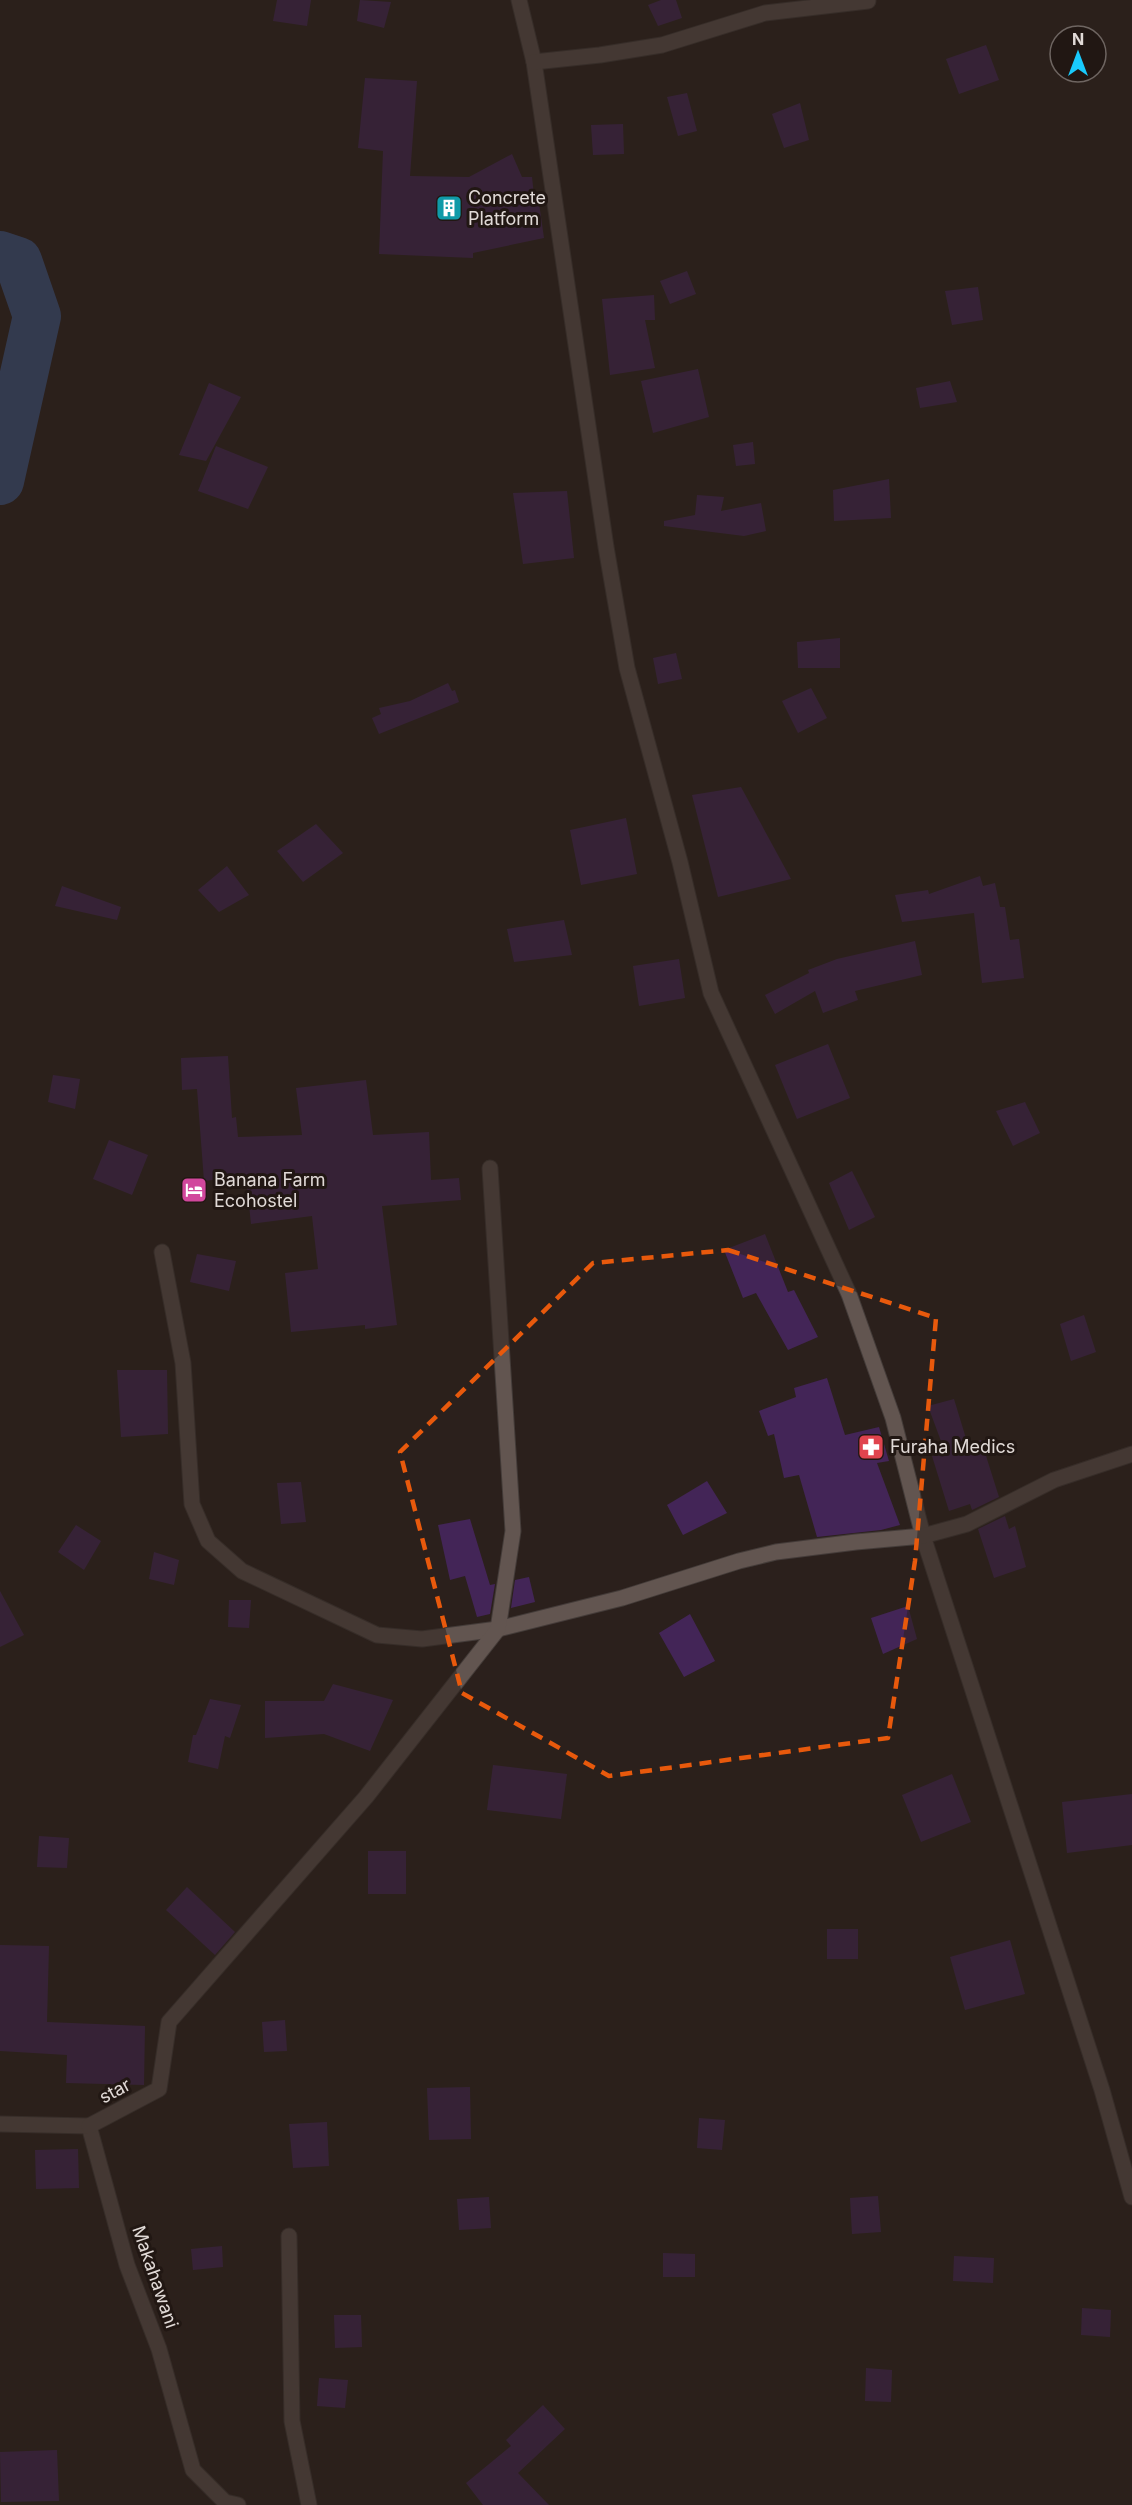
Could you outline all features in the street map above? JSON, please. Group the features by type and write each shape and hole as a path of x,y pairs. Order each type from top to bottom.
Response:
{"street":[{"path":"519,0 534,62 606,547 627,669 680,862 711,993 849,1293 893,1418 923,1536 1128,2163 1132,2197"},
{"path":"534,62 662,45 765,13 868,1"},
{"path":"489,1168 513,1531 498,1629"},
{"path":"162,1252 183,1363 192,1504 208,1541 242,1571 377,1635 422,1639 498,1629 622,1598 731,1563 776,1552 923,1536 967,1524 1054,1480 1132,1454"},
{"name":"star","path":"89,2126 159,2089 169,2022 366,1797 498,1629"},
{"path":"0,2124 89,2126"},
{"name":"Makahawani","path":"89,2126 127,2265 159,2349 193,2470 225,2502 238,2505"},
{"path":"290,2236 292,2421 309,2505"}],"highlighted area":[{"path":"728,1250 936,1318 915,1561 888,1738 609,1776 462,1693 400,1452 593,1263"}],"building":[{"path":"277,0 311,0 307,26 273,21"},
{"path":"360,0 391,2 384,28 357,21"},
{"path":"661,0 676,0 682,18 658,26 648,5"},
{"path":"986,45 999,80 959,94 946,59"},
{"name":"Concrete Platform","path":"365,78 417,81 410,176 469,177 512,154 522,177 532,177 535,204 539,203 544,238 473,253 473,258 379,254 383,151 358,148"},
{"path":"687,93 697,131 678,136 667,97"},
{"path":"800,103 809,140 784,148 772,114"},
{"path":"623,124 624,154 593,155 591,125"},
{"path":"687,271 696,294 670,304 660,281"},
{"path":"978,287 983,320 952,325 945,291"},
{"path":"654,295 655,320 645,320 655,368 610,375 602,299"},
{"path":"698,369 709,417 653,433 641,381"},
{"path":"950,381 957,402 920,408 916,388"},
{"path":"209,383 241,397 206,461 179,455"},
{"path":"753,442 755,464 736,466 733,445"},
{"path":"216,446 268,467 248,509 198,491"},
{"path":"889,479 891,518 834,521 833,490"},
{"path":"567,491 574,558 523,564 513,493"},
{"path":"697,495 724,497 721,511 761,503 766,531 744,536 664,526 664,521 695,515"},
{"path":"840,638 840,668 798,668 797,642"},
{"path":"676,653 682,679 658,684 653,658"},
{"path":"448,683 452,691 455,690 459,702 379,734 372,718 381,714 379,708 410,701"},
{"path":"811,688 827,718 798,733 782,701"},
{"path":"741,787 791,879 718,897 692,795"},
{"path":"626,818 637,874 581,885 570,830"},
{"path":"316,824 343,853 303,882 277,851"},
{"path":"227,866 249,895 219,912 198,890"},
{"path":"980,876 983,886 995,883 1000,907 1005,907 1010,940 1019,939 1024,978 982,983 974,913 902,922 895,895 928,890 929,894"},
{"path":"62,886 121,907 117,920 55,906"},
{"path":"564,920 572,955 514,962 507,929"},
{"path":"915,941 922,975 855,991 858,1000 823,1013 815,991 775,1014 765,995 809,973 808,970 837,959"},
{"path":"679,959 685,998 639,1006 633,966"},
{"path":"828,1044 850,1098 797,1119 775,1065"},
{"path":"228,1056 232,1118 236,1117 238,1137 302,1135 296,1088 366,1080 373,1135 429,1132 431,1180 459,1178 461,1200 382,1206 397,1325 365,1329 365,1325 291,1332 285,1273 318,1269 312,1216 251,1224 246,1176 204,1181 197,1089 182,1090 181,1058"},
{"path":"53,1075 80,1079 75,1109 48,1102"},
{"path":"1025,1102 1040,1133 1013,1146 996,1111"},
{"path":"109,1140 148,1155 132,1195 93,1179"},
{"path":"852,1171 875,1217 849,1230 829,1183"},
{"path":"765,1234 788,1292 794,1290 818,1337 788,1350 756,1293 743,1298 724,1250"},
{"path":"197,1254 236,1261 229,1291 190,1282"},
{"path":"1084,1315 1096,1352 1071,1361 1060,1324"},
{"path":"117,1370 167,1370 168,1434 121,1437"},
{"path":"827,1378 845,1435 879,1427 889,1461 877,1463 900,1525 881,1530 817,1537 799,1475 784,1478 774,1434 768,1436 759,1411 796,1397 794,1388"},
{"path":"954,1399 968,1445 981,1440 999,1497 972,1510 970,1504 949,1511 932,1456 945,1452 928,1406"},
{"path":"707,1481 727,1513 683,1535 667,1505"},
{"path":"301,1482 306,1522 281,1524 277,1483"},
{"path":"1005,1516 1009,1529 1015,1526 1026,1567 994,1578 978,1529"},
{"path":"470,1519 490,1585 495,1584 490,1614 477,1617 465,1576 450,1580 438,1525"},
{"path":"76,1525 101,1541 84,1570 58,1552"},
{"path":"154,1552 179,1560 174,1585 149,1579"},
{"path":"529,1577 535,1602 511,1608 515,1580"},
{"path":"0,1591 24,1635 0,1647"},
{"path":"229,1600 251,1600 249,1628 228,1627"},
{"path":"908,1606 917,1639 883,1654 871,1618"},
{"path":"690,1614 715,1661 684,1677 659,1633"},
{"path":"333,1684 393,1700 370,1751 324,1734 265,1738 265,1701 324,1701"},
{"path":"210,1699 241,1705 230,1738 225,1736 218,1769 188,1762 193,1735 196,1735"},
{"path":"493,1765 567,1774 561,1819 487,1810"},
{"path":"952,1774 971,1822 921,1842 902,1795"},
{"path":"1132,1794 1132,1845 1067,1853 1062,1802"},
{"path":"39,1836 69,1838 67,1868 37,1867"},
{"path":"368,1851 406,1851 406,1894 368,1894"},
{"path":"187,1887 235,1932 215,1955 166,1910"},
{"path":"827,1929 858,1929 858,1959 827,1959"},
{"path":"1010,1940 1025,1994 965,2010 950,1957"},
{"path":"0,1945 49,1946 47,2022 145,2026 144,2085 66,2083 67,2055 0,2051"},
{"path":"285,2020 287,2051 264,2052 262,2022"},
{"path":"470,2087 471,2139 429,2140 427,2088"},
{"path":"699,2118 725,2120 722,2150 697,2148"},
{"path":"327,2122 329,2166 293,2168 289,2124"},
{"path":"78,2149 79,2188 36,2189 35,2150"},
{"path":"878,2196 881,2232 852,2234 850,2198"},
{"path":"489,2197 491,2228 459,2230 457,2199"},
{"path":"222,2246 223,2267 193,2270 191,2249"},
{"path":"663,2253 695,2254 695,2277 663,2277"},
{"path":"954,2256 994,2258 993,2283 953,2281"},
{"path":"1082,2308 1111,2310 1110,2337 1081,2335"},
{"path":"334,2315 361,2315 362,2347 335,2348"},
{"path":"866,2368 892,2370 891,2402 865,2401"},
{"path":"319,2378 348,2380 345,2408 317,2406"},
{"path":"543,2405 565,2429 518,2473 549,2505 483,2505 466,2483 511,2446 506,2440"},
{"path":"57,2450 59,2501 1,2502 0,2452"}],"waterway":[{"path":"0,255 18,261 37,316 0,481"}],"place":[{"name":"Concrete Platform","path":"449,208"},
{"name":"Banana Farm Ecohostel","path":"194,1190"},
{"name":"Furaha Medics","path":"871,1447"}]}
